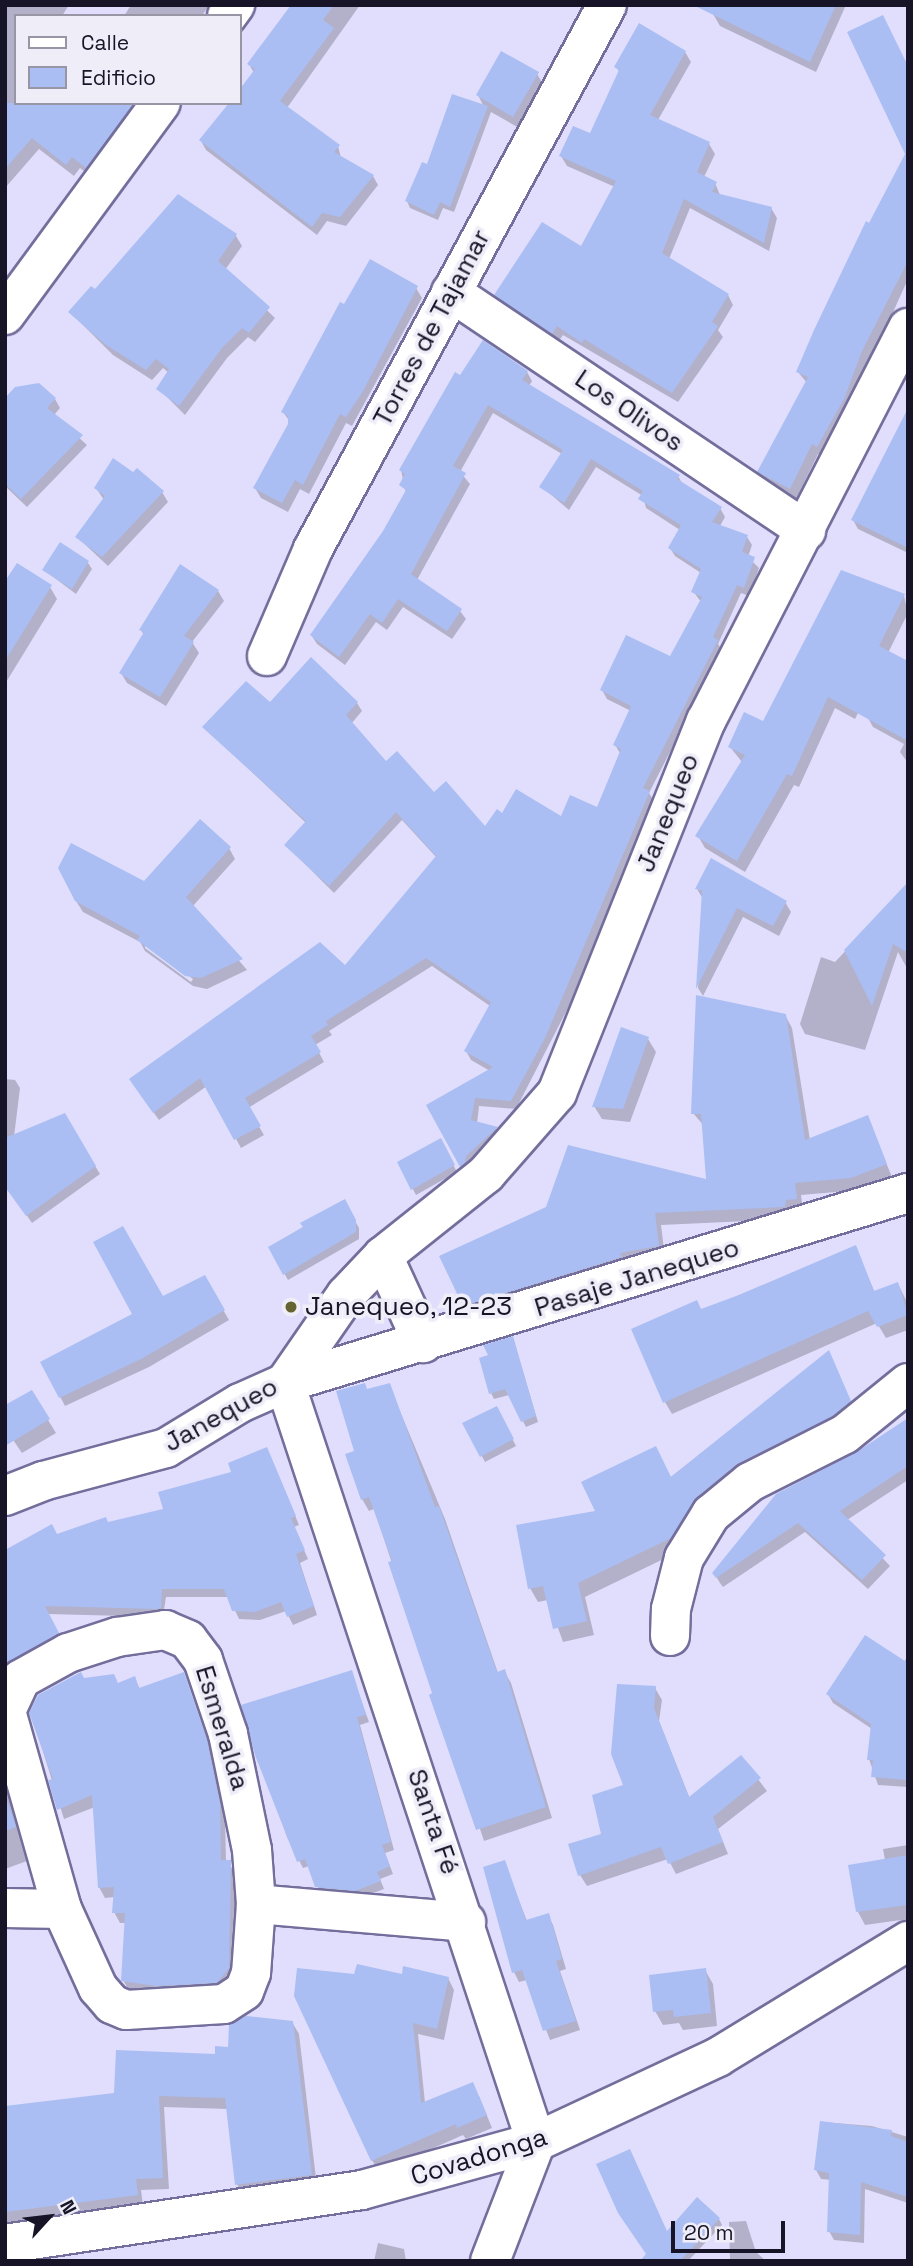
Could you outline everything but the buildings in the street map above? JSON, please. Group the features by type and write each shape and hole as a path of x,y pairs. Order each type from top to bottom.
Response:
{"street":[{"name":"Torres de Tajamar","path":"267,656 313,549 607,5"},
{"path":"5,315 160,105"},
{"name":"Los Olivos","path":"451,292 806,531"},
{"name":"Janequeo","path":"5,1496 43,1480 166,1448 240,1403 285,1383 313,1337 383,1256 486,1174 557,1093 706,721 908,328"},
{"name":"Pasaje Janequeo","path":"285,1383 908,1193"},
{"path":"383,1256 423,1343"},
{"name":"Santa Fé","path":"285,1383 466,1922 536,2142"},
{"path":"670,1636 671,1609 684,1558 711,1514 750,1482 845,1434 908,1383"},
{"name":"Esmeralda","path":"165,1630 188,1640 203,1660 228,1734 244,1797 256,1903 251,1973 244,1991 224,2004 126,2010 104,1997 62,1909 8,1721 8,1700 21,1679 68,1653 117,1637 165,1630"},
{"path":"256,1903 466,1922"},
{"path":"5,1908 62,1909"},
{"name":"Covadonga","path":"5,2244 362,2190 536,2142 718,2057 908,1941"},
{"path":"490,2261 536,2142"}],"place":[{"name":"Janequeo, 12-23","path":"291,1307"}]}
